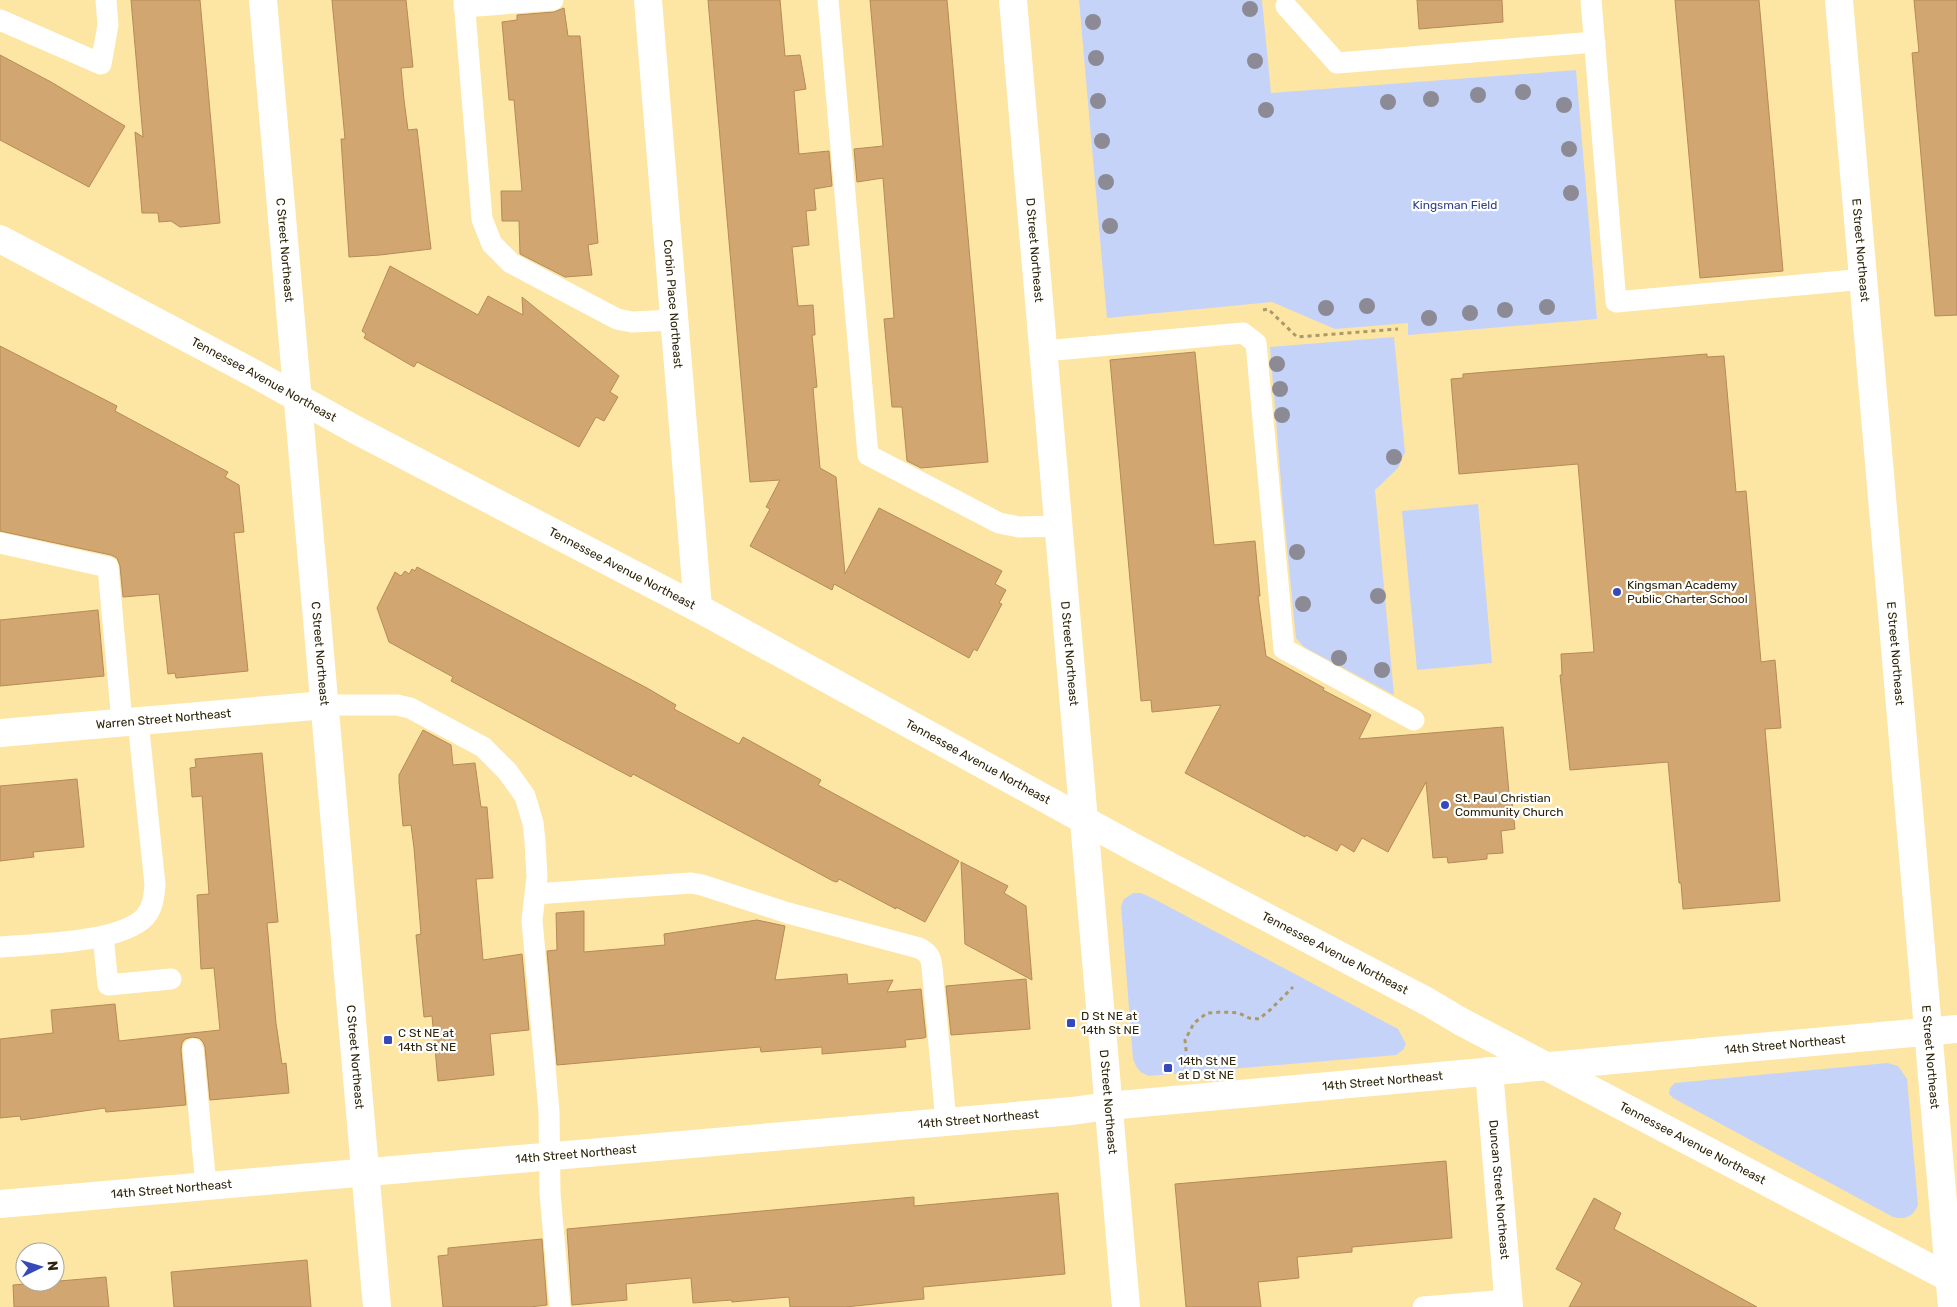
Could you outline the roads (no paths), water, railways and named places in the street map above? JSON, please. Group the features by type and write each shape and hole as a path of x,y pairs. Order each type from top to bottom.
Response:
{"street":[{"name":"C Street Northeast","path":"263,0 377,1307"},
{"name":"Corbin Place Northeast","path":"648,0 698,608"},
{"name":"D Street Northeast","path":"1013,0 1126,1307"},
{"name":"E Street Northeast","path":"1839,0 1928,1032 1953,1280 1952,1307"},
{"name":"Tennessee Avenue Northeast","path":"0,239 255,374 299,400 698,608 1084,820 1428,1002 1460,1021 1953,1280"},
{"name":"Warren Street Northeast","path":"0,733 325,705"},
{"name":"14th Street Northeast","path":"0,1204 1072,1111 1108,1106 1957,1029"},
{"name":"Duncan Street Northeast","path":"1489,1071 1508,1303"}],"lane":[{"path":"0,20 102,64 108,26 106,0"},
{"path":"553,0 464,3 482,219 492,244 511,263 617,319 632,322 674,320"},
{"path":"828,0 868,454 999,523 1019,527 1059,526"},
{"path":"1591,0 1616,302 1864,279"},
{"path":"1286,6 1337,63 1595,42"},
{"path":"1044,351 1243,334 1256,343 1284,649 1414,720"},
{"path":"0,543 108,567 155,885 151,909 144,918 122,931 103,936 0,947"},
{"path":"325,705 385,704 404,706 483,747 507,771 525,796 533,823 535,841 537,877 532,920 549,1112 550,1193 560,1307"},
{"path":"535,894 691,883 788,914 919,948 927,952 931,959 932,967 946,1122"},
{"path":"103,936 108,984 171,978"},
{"path":"193,1049 206,1186"},
{"path":"1423,1307 1508,1303"}],"place":[{"name":"Kingsman Academy Public Charter School","path":"1617,592"},
{"name":"St. Paul Christian Community Church","path":"1445,805"},
{"name":"D St NE at 14th St NE","path":"1071,1023"},
{"name":"C St NE at 14th St NE","path":"388,1040"},
{"name":"14th St NE at D St NE","path":"1168,1068"}],"park label":[{"name":"Kingsman Field","path":"1455,205"}]}
